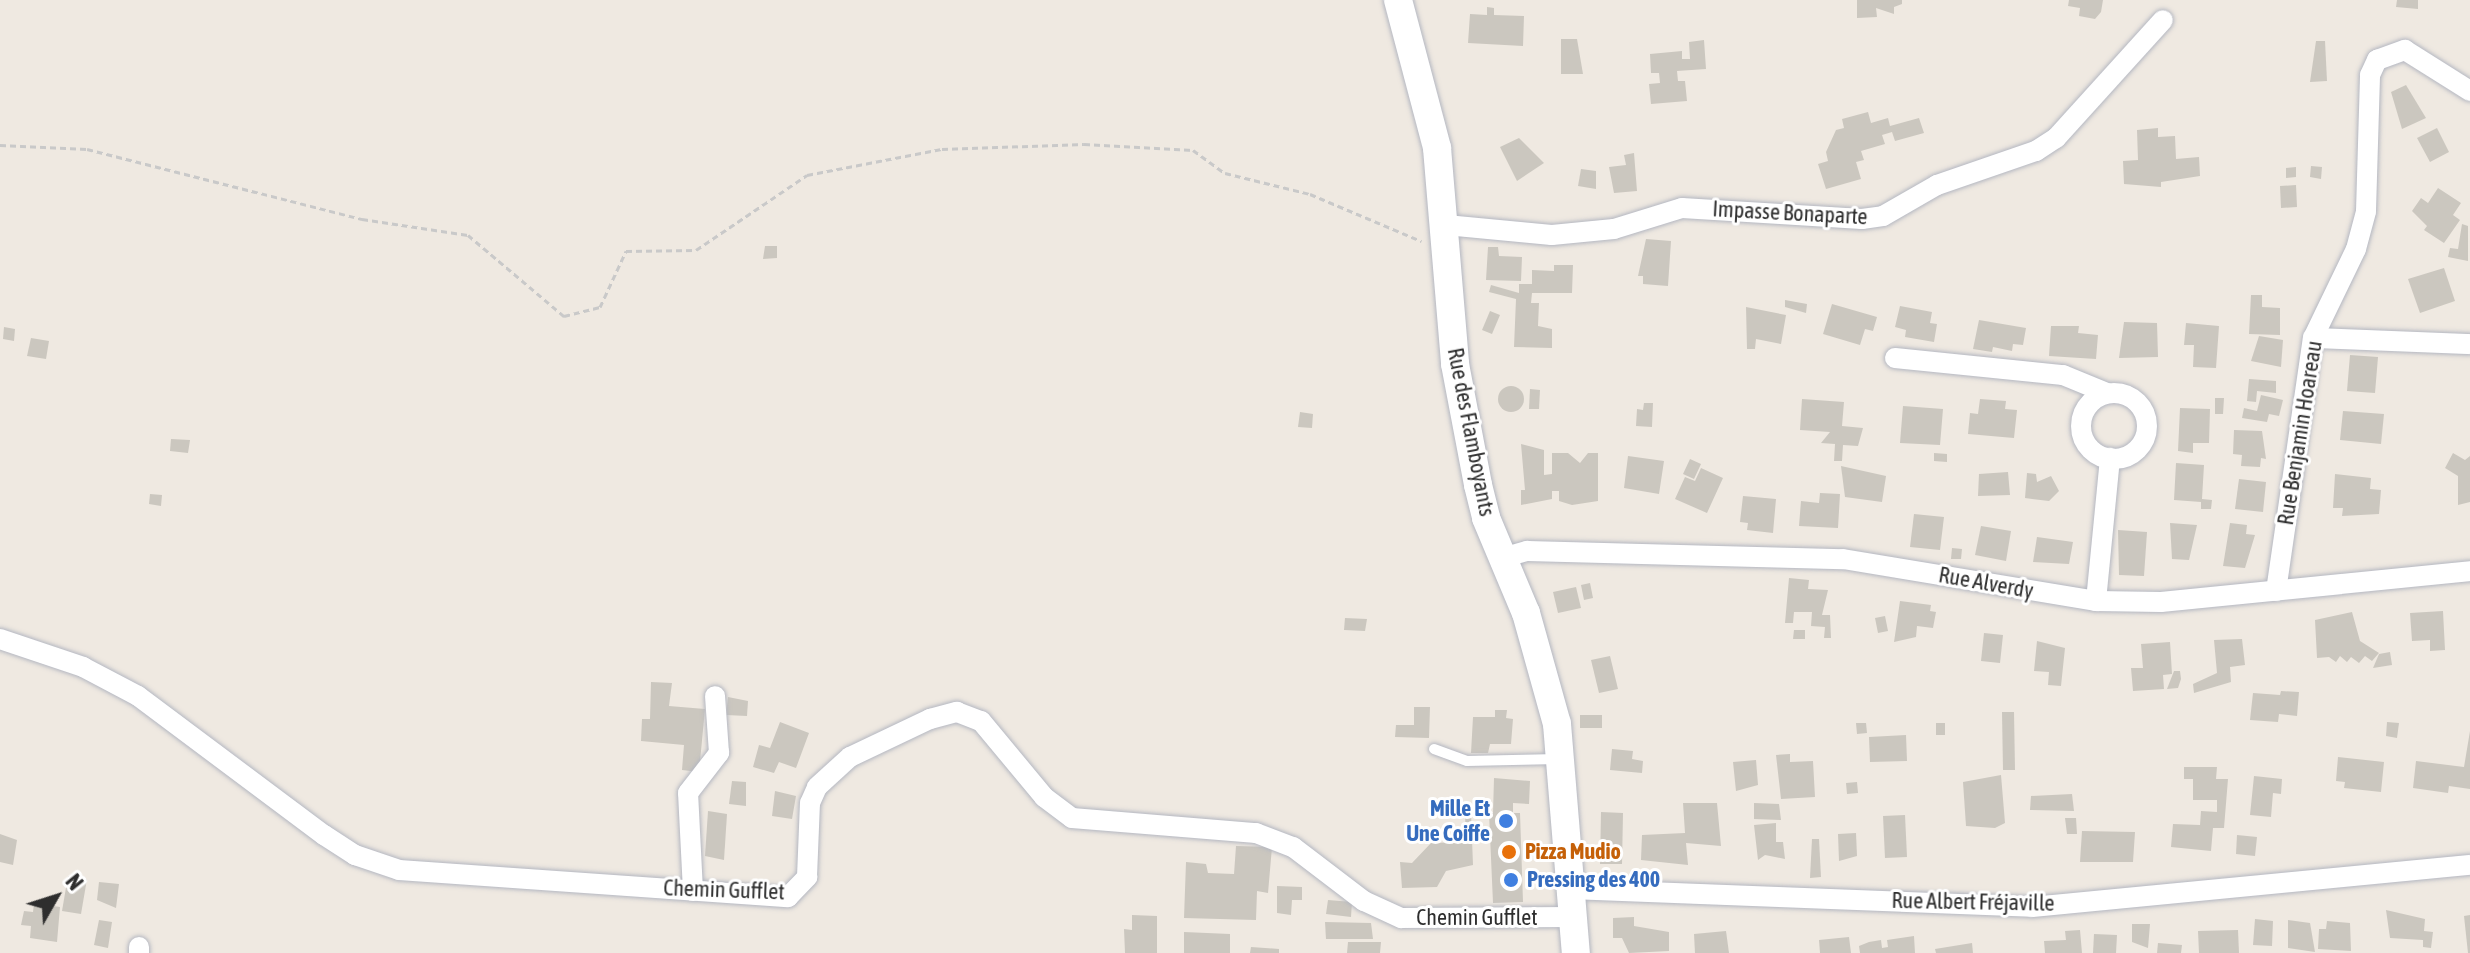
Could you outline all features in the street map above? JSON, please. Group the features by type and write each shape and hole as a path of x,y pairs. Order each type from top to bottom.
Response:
{"main road":[{"name":"Rue des Flamboyants","path":"1398,0 1437,148 1464,417 1486,518 1544,667 1560,759 1576,953"}],"street":[{"name":"Impasse Bonaparte","path":"1446,237 1552,235 1614,229 1682,208 1862,219 1883,216 1937,185 2036,151 2056,138 2163,20"},
{"name":"Rue Benjamin Hoareau","path":"2276,591 2313,338 2356,249 2366,211 2368,96 2377,60 2405,50 2470,91"},
{"path":"2313,338 2470,344"},
{"path":"1895,358 2063,375 2107,393 2123,394 2140,405 2147,430 2135,452 2110,458 2088,446 2081,428 2084,412 2107,393"},
{"path":"2096,601 2110,458"},
{"name":"Rue Alverdy","path":"1502,558 1527,551 1843,559 2096,601 2161,602 2470,571"},
{"name":"Chemin Gufflet","path":"0,639 83,667 138,696 279,805 376,864 788,897 800,889 810,864 810,803 817,787 850,757 930,719 957,712 981,721 1044,797 1072,818 1256,833 1306,855 1364,901 1401,918 1572,903"},
{"path":"693,891 688,793 719,753 715,696"},
{"name":"Rue Albert Fréjaville","path":"1572,903 2032,907 2470,865"}],"lane":[{"path":"1434,749 1467,761 1560,759"}],"path":[{"path":"0,145 87,149 362,219 468,235 546,306 564,316 600,307 626,251 696,250 807,175 942,149 1084,144 1193,150 1225,173 1310,194 1392,224 1436,249 1446,237"}],"building":[{"path":"1857,0 1902,0 1902,4 1894,7 1894,14 1876,8 1877,17 1857,18"},
{"path":"2069,0 2103,0 2101,12 2095,19 2079,16 2080,8 2068,6"},
{"path":"2397,0 2418,0 2418,9 2396,7"},
{"path":"1487,7 1494,8 1494,15 1524,16 1523,46 1468,43 1470,14 1487,15"},
{"path":"1561,39 1577,39 1583,74 1561,74"},
{"path":"1704,40 1706,69 1677,71 1678,81 1685,81 1687,101 1651,104 1649,84 1660,83 1659,73 1651,73 1650,54 1682,51 1682,59 1690,59 1689,42"},
{"path":"2316,41 2325,41 2327,81 2310,82"},
{"path":"2406,85 2426,118 2402,129 2391,92"},
{"path":"1868,112 1871,123 1888,118 1890,126 1919,118 1924,133 1895,141 1892,132 1882,135 1885,144 1861,151 1864,160 1856,162 1861,179 1826,189 1818,164 1828,161 1826,152 1836,130 1844,128 1842,119"},
{"path":"2158,128 2158,137 2175,136 2176,159 2199,157 2200,176 2161,182 2161,187 2124,184 2123,161 2138,160 2137,130"},
{"path":"2437,128 2449,152 2430,162 2417,138"},
{"path":"1519,138 1544,163 1517,181 1500,147"},
{"path":"1634,153 1637,191 1614,193 1609,167 1626,165 1624,155"},
{"path":"2311,166 2322,167 2321,179 2310,177"},
{"path":"2296,167 2296,177 2286,178 2286,168"},
{"path":"1581,169 1596,171 1596,189 1578,186"},
{"path":"2296,185 2297,207 2281,208 2280,186"},
{"path":"2438,188 2461,203 2453,215 2460,220 2444,243 2424,230 2427,226 2412,211 2421,198 2428,203"},
{"path":"2462,224 2468,226 2468,261 2448,257 2450,248 2458,249"},
{"path":"1646,239 1671,241 1668,286 1643,284 1643,276 1638,276"},
{"path":"765,246 777,246 777,258 763,259"},
{"path":"1488,247 1498,247 1499,256 1522,257 1521,281 1486,280"},
{"path":"1554,265 1573,265 1572,293 1532,293 1531,303 1539,303 1538,326 1552,329 1552,348 1514,347 1516,299 1489,292 1491,285 1519,293 1519,284 1532,284 1532,270 1554,271"},
{"path":"2444,268 2455,301 2420,313 2408,279"},
{"path":"2251,295 2262,295 2262,307 2280,308 2280,335 2249,334"},
{"path":"1785,300 1807,304 1806,313 1785,307"},
{"path":"1832,304 1877,317 1873,331 1865,329 1860,345 1823,334"},
{"path":"1900,306 1932,312 1930,323 1937,324 1934,342 1905,337 1906,330 1895,327"},
{"path":"1746,307 1786,315 1781,344 1756,339 1755,349 1747,349"},
{"path":"1490,311 1500,315 1492,334 1482,330"},
{"path":"1979,320 2026,328 2023,345 2013,344 2012,351 1993,347 1992,352 1973,349"},
{"path":"2124,322 2157,323 2158,357 2119,358"},
{"path":"2186,323 2219,326 2216,368 2193,367 2194,345 2184,345"},
{"path":"2051,326 2079,326 2078,333 2098,335 2096,359 2049,356"},
{"path":"4,327 15,329 14,341 3,339"},
{"path":"2259,336 2283,340 2281,367 2251,361"},
{"path":"31,338 49,341 46,359 27,356"},
{"path":"2350,355 2378,357 2375,393 2347,391"},
{"path":"2249,379 2276,381 2276,393 2257,391 2256,402 2247,401"},
{"path":"1511,386 1520,390 1524,399 1520,408 1511,412 1502,408 1498,399 1502,390"},
{"path":"1530,389 1540,390 1539,409 1529,409"},
{"path":"2261,395 2283,400 2279,416 2269,414 2267,422 2242,418 2244,408 2257,411"},
{"path":"2215,398 2224,398 2223,414 2215,414"},
{"path":"1802,399 1844,402 1842,426 1863,428 1858,446 1843,445 1842,461 1834,461 1835,444 1821,443 1830,432 1800,430"},
{"path":"1980,399 2006,401 2005,409 2017,410 2014,438 1968,434 1970,413 1978,414"},
{"path":"1644,403 1653,403 1652,427 1636,426 1637,409 1643,410"},
{"path":"1903,406 1943,409 1940,445 1900,443"},
{"path":"2180,408 2210,409 2209,443 2193,443 2193,453 2178,451"},
{"path":"2343,411 2384,414 2381,444 2340,440"},
{"path":"1300,412 1313,414 1312,428 1298,427"},
{"path":"2234,430 2262,431 2266,459 2261,458 2260,467 2241,466 2242,455 2233,454"},
{"path":"171,439 190,440 188,453 170,451"},
{"path":"1521,444 1544,450 1544,475 1552,474 1552,453 1568,453 1580,463 1588,453 1598,453 1598,501 1572,505 1559,501 1559,491 1552,491 1552,499 1521,505 1521,490 1525,490"},
{"path":"1934,453 1947,454 1947,462 1934,461"},
{"path":"2453,453 2465,460 2470,456 2470,502 2458,505 2458,476 2445,468"},
{"path":"1628,456 1664,461 1659,494 1624,488"},
{"path":"1690,459 1701,464 1694,479 1683,474"},
{"path":"2176,463 2204,465 2202,499 2212,500 2211,509 2201,509 2201,502 2174,500"},
{"path":"1841,466 1886,476 1882,502 1845,497"},
{"path":"1701,468 1723,478 1707,513 1675,499 1685,477 1695,481"},
{"path":"2008,472 2010,495 1978,496 1979,474"},
{"path":"2027,473 2036,474 2037,482 2051,476 2059,491 2049,501 2025,498"},
{"path":"2335,474 2371,478 2370,489 2381,490 2379,514 2342,516 2343,508 2333,508"},
{"path":"2239,479 2266,482 2263,512 2235,509"},
{"path":"1820,493 1840,494 1838,528 1799,526 1801,501 1819,503"},
{"path":"150,494 162,495 161,506 149,504"},
{"path":"1743,496 1776,499 1773,533 1747,530 1748,523 1740,522"},
{"path":"1914,514 1944,517 1940,550 1910,547"},
{"path":"2170,523 2197,525 2189,560 2172,559"},
{"path":"2230,523 2247,525 2246,534 2255,535 2245,568 2223,566"},
{"path":"1981,526 2011,531 2006,561 1975,555"},
{"path":"2118,530 2147,532 2144,576 2119,575"},
{"path":"2037,537 2073,542 2069,564 2033,562"},
{"path":"1952,548 1962,549 1961,559 1951,559"},
{"path":"1789,578 1809,580 1808,589 1828,590 1822,615 1830,615 1831,638 1824,638 1825,627 1811,626 1812,612 1794,612 1793,623 1785,623"},
{"path":"1590,583 1593,598 1584,600 1581,585"},
{"path":"1576,587 1581,608 1558,613 1553,592"},
{"path":"1900,601 1931,605 1930,611 1936,612 1933,628 1917,626 1916,637 1894,642"},
{"path":"2443,611 2445,650 2430,651 2430,640 2412,641 2410,613"},
{"path":"2352,612 2360,641 2379,653 2372,661 2365,656 2359,663 2351,657 2347,662 2340,656 2336,662 2329,657 2317,658 2315,620"},
{"path":"1885,616 1888,631 1878,633 1875,618"},
{"path":"1345,618 1367,619 1365,631 1344,630"},
{"path":"1794,630 1805,630 1805,639 1793,639"},
{"path":"1984,633 2003,635 2000,663 1981,661"},
{"path":"2242,639 2245,665 2230,667 2231,682 2194,693 2193,684 2217,673 2214,640"},
{"path":"2037,641 2065,648 2061,686 2048,685 2049,672 2034,671"},
{"path":"2170,642 2172,674 2163,675 2164,689 2133,691 2131,668 2143,668 2141,644"},
{"path":"2390,652 2392,665 2373,668 2379,654"},
{"path":"1610,656 1618,689 1599,693 1591,660"},
{"path":"2174,671 2180,671 2178,688 2167,689"},
{"path":"651,682 672,683 669,706 705,709 699,772 682,770 684,745 641,741 642,719 650,719"},
{"path":"2281,691 2299,692 2297,716 2279,714 2278,722 2250,720 2253,693 2280,695"},
{"path":"728,697 748,701 747,716 726,715"},
{"path":"1414,707 1430,707 1429,738 1395,737 1396,725 1414,725"},
{"path":"1495,710 1507,710 1506,718 1513,719 1511,744 1490,744 1488,753 1471,753 1473,717 1495,717"},
{"path":"2002,712 2014,712 2015,770 2003,770"},
{"path":"1580,715 1602,715 1602,728 1580,728"},
{"path":"780,722 809,733 796,768 779,762 774,773 753,767 759,745 770,748"},
{"path":"2387,722 2399,723 2397,738 2386,736"},
{"path":"1856,723 1866,723 1867,733 1857,734"},
{"path":"1936,723 1945,723 1945,735 1936,735"},
{"path":"2470,731 2470,789 2449,786 2448,793 2413,788 2416,761 2464,767"},
{"path":"1906,735 1907,761 1870,762 1869,737"},
{"path":"1612,749 1633,751 1632,759 1643,761 1642,773 1610,770"},
{"path":"1790,754 1790,762 1813,761 1815,797 1781,799 1776,755"},
{"path":"2338,757 2384,762 2381,792 2344,788 2345,782 2336,781"},
{"path":"1756,760 1758,785 1736,791 1733,762"},
{"path":"2184,767 2217,767 2216,779 2228,779 2224,828 2213,828 2211,851 2171,847 2173,824 2200,825 2201,811 2217,812 2217,800 2193,800 2193,779 2184,779"},
{"path":"2001,775 2005,823 1995,828 1966,826 1963,782"},
{"path":"2254,776 2282,779 2281,794 2273,793 2271,817 2250,815"},
{"path":"1494,778 1530,781 1529,804 1513,803 1513,813 1520,813 1523,902 1493,903 1489,813 1493,813"},
{"path":"732,781 746,782 746,806 729,804"},
{"path":"1857,782 1858,793 1847,794 1846,783"},
{"path":"775,791 796,796 792,819 772,816"},
{"path":"2072,794 2074,811 2030,810 2031,796"},
{"path":"1683,803 1717,803 1721,846 1686,843 1688,865 1641,860 1642,835 1685,833"},
{"path":"1754,803 1779,804 1781,820 1754,819"},
{"path":"708,811 727,814 724,860 705,856"},
{"path":"1601,812 1623,813 1622,864 1600,864"},
{"path":"1465,813 1471,813 1473,865 1446,871 1437,887 1402,888 1400,862 1412,863 1431,843 1466,842"},
{"path":"1905,815 1907,857 1885,858 1883,816"},
{"path":"2065,818 2076,818 2077,834 2067,834"},
{"path":"1776,823 1776,842 1783,842 1785,859 1765,855 1758,860 1754,825"},
{"path":"2082,831 2135,832 2133,862 2080,862"},
{"path":"1856,833 1857,856 1839,861 1838,834"},
{"path":"0,834 17,840 13,865 0,862"},
{"path":"2237,835 2257,837 2255,856 2236,854"},
{"path":"1812,839 1819,839 1821,877 1810,878"},
{"path":"1236,846 1272,847 1268,893 1257,891 1256,920 1184,918 1186,862 1206,864 1208,873 1234,874"},
{"path":"68,876 87,879 81,914 62,911"},
{"path":"99,882 119,884 116,908 97,900"},
{"path":"1277,886 1302,887 1302,900 1292,900 1291,915 1277,913"},
{"path":"1328,900 1352,902 1351,917 1326,914"},
{"path":"34,903 60,907 57,942 30,938 31,926 21,925 24,911 33,912"},
{"path":"2386,910 2425,919 2424,931 2433,932 2431,948 2423,947 2423,940 2390,938"},
{"path":"1132,915 1157,916 1157,953 1125,953 1124,929 1132,930"},
{"path":"2470,915 2470,953 2468,953 2464,916"},
{"path":"1634,917 1634,926 1669,932 1669,951 1629,953 1622,938 1613,938 1613,918"},
{"path":"2255,919 2273,921 2272,946 2253,945"},
{"path":"99,920 112,922 108,948 94,945"},
{"path":"2288,920 2310,923 2315,952 2288,948"},
{"path":"2327,921 2350,923 2351,951 2318,949 2319,929 2326,929"},
{"path":"1325,922 1371,923 1373,939 1326,939"},
{"path":"2132,924 2150,924 2148,948 2132,942"},
{"path":"2080,930 2082,953 2045,953 2044,941 2066,940 2065,931"},
{"path":"2238,930 2239,953 2199,953 2198,931"},
{"path":"1726,931 1729,953 1695,953 1694,934"},
{"path":"1184,932 1230,934 1230,953 1184,953"},
{"path":"2094,934 2117,935 2116,953 2093,953"},
{"path":"1914,936 1915,953 1860,953 1859,946 1869,942 1881,940 1882,948 1888,947 1887,940"},
{"path":"1849,937 1851,953 1820,953 1819,940"},
{"path":"1348,942 1381,942 1380,953 1347,953"},
{"path":"1972,943 1973,953 1936,953 1935,949"},
{"path":"2158,943 2182,945 2181,953 2157,953"},
{"path":"1251,947 1279,949 1279,953 1250,953"}],"place":[{"name":"Mille Et Une Coiffe","path":"1506,821"},
{"name":"Pizza Mudio","path":"1509,852"},
{"name":"Pressing des 400","path":"1511,880"}]}
